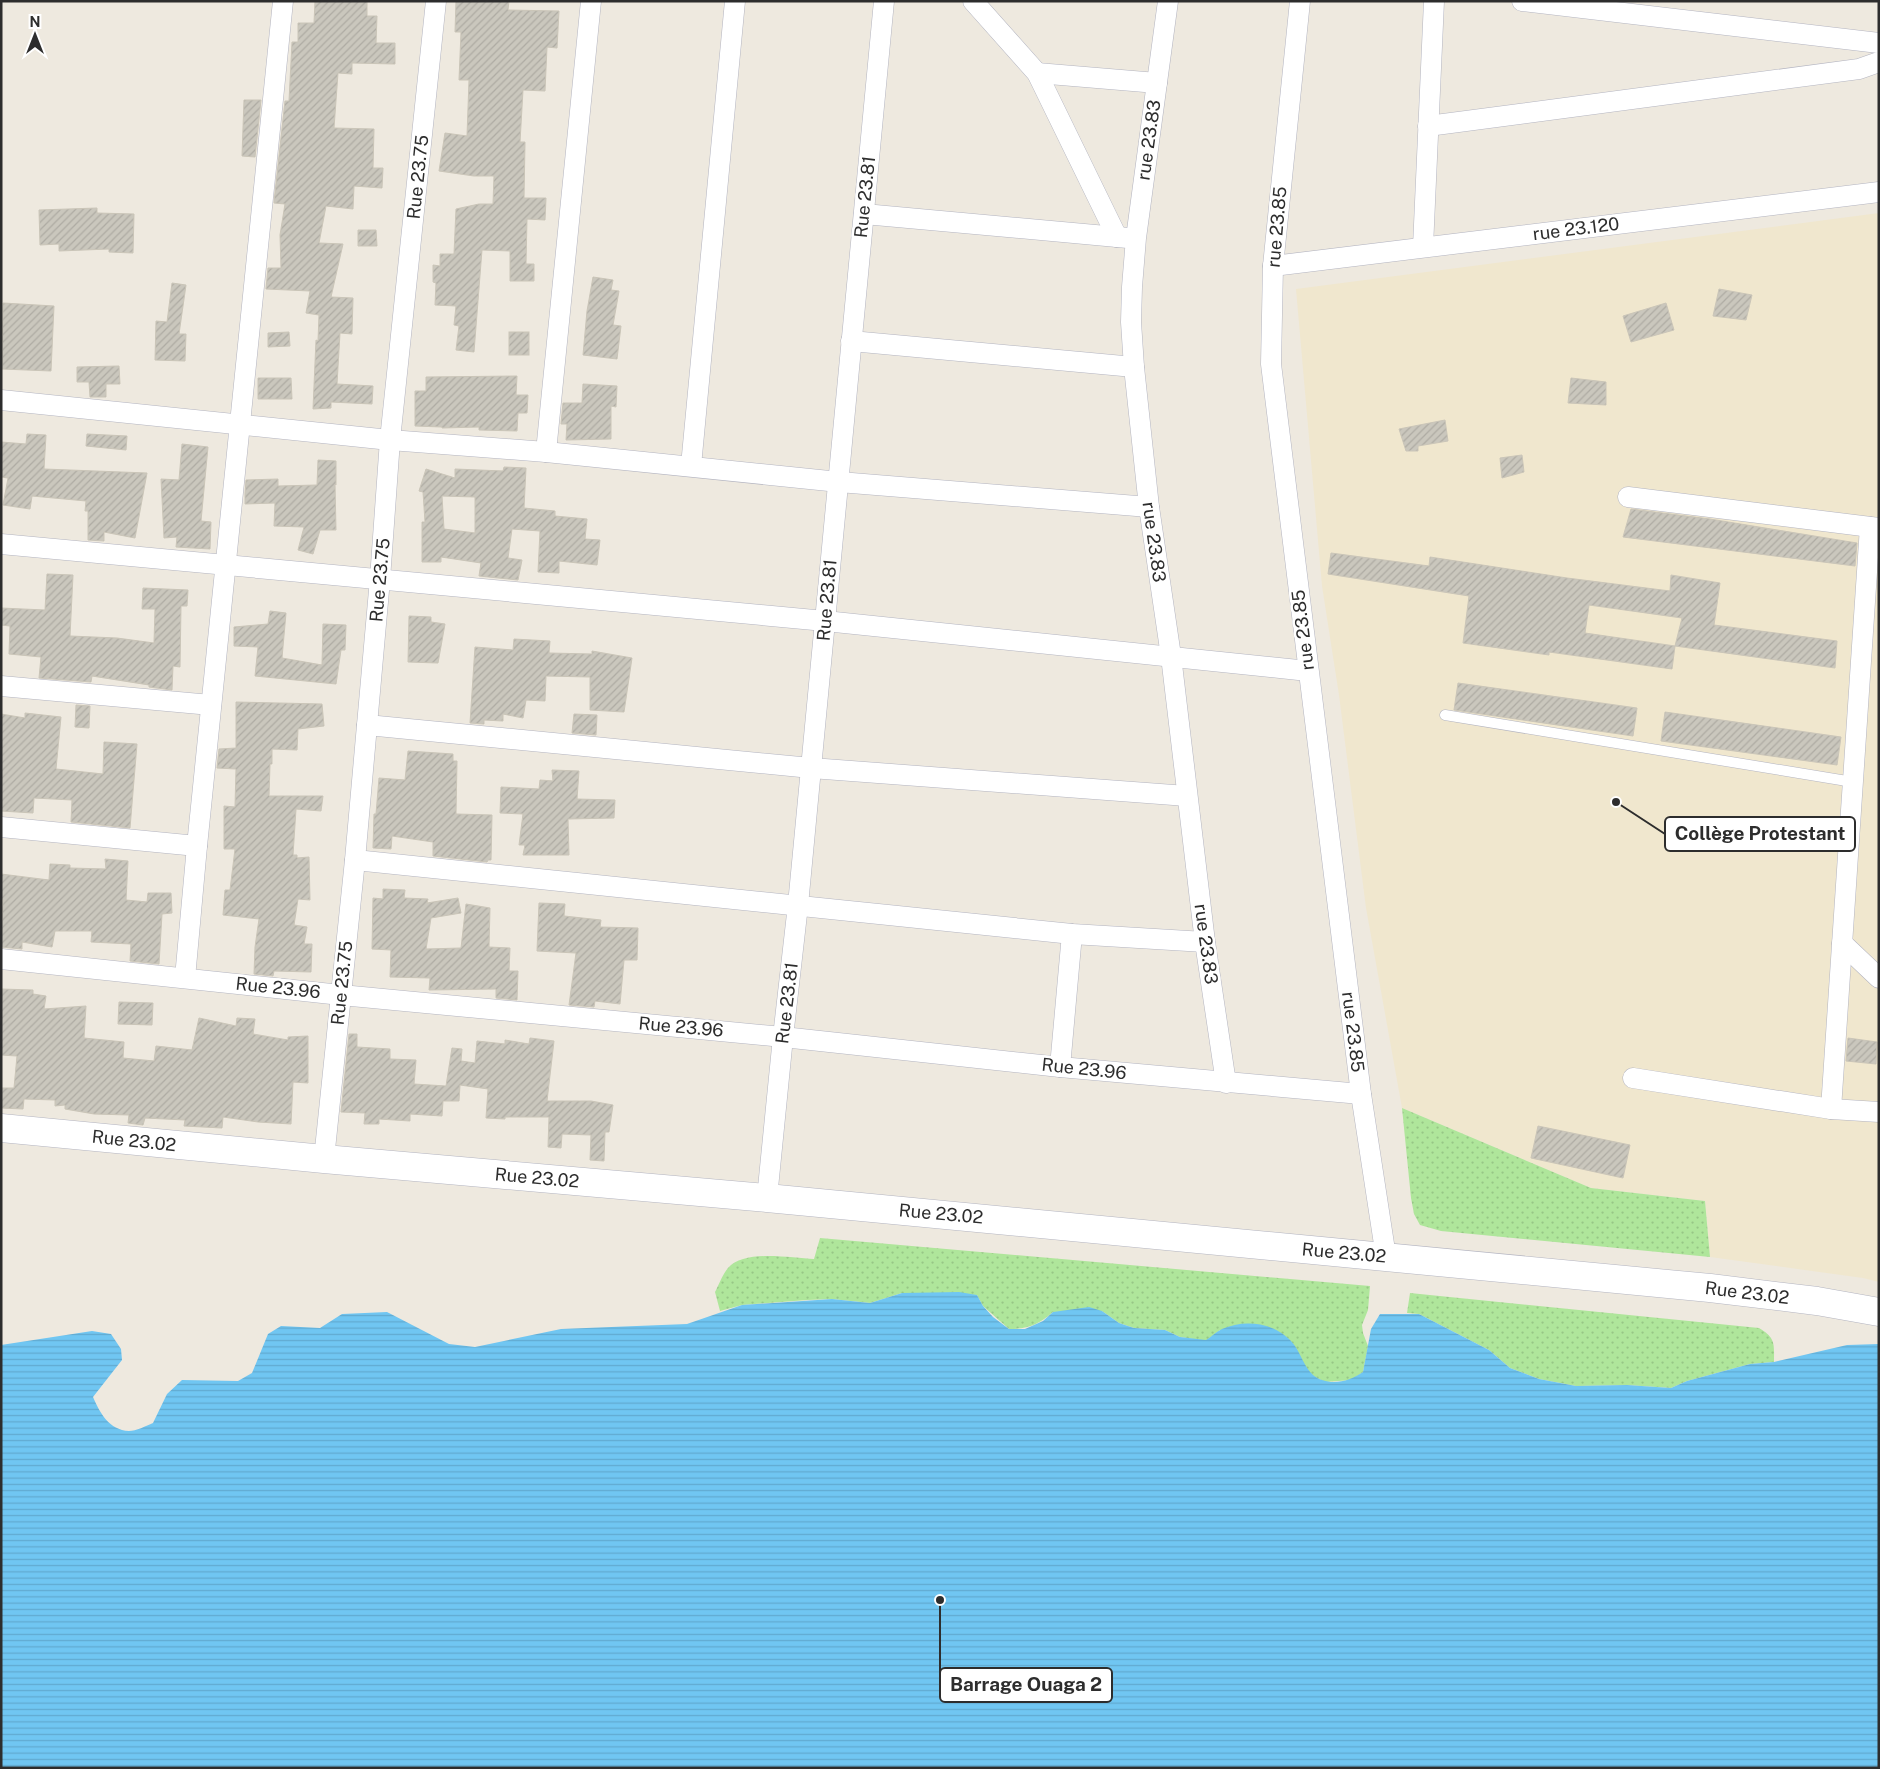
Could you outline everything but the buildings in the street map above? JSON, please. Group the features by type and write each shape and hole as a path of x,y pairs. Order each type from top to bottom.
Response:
{"street":[{"path":"185,978 283,1"},
{"name":"Rue 23.75","path":"324,1159 355,860 380,579 390,440 436,1"},
{"path":"546,452 591,1"},
{"path":"691,466 735,1"},
{"name":"Rue 23.81","path":"767,1198 782,1037 798,905 839,482 850,341 884,1"},
{"path":"973,1 1037,73 1126,237"},
{"name":"rue 23.83","path":"1168,1 1157,83 1126,237 1132,287 1131,322 1134,367 1149,507 1171,656 1205,942 1226,1082"},
{"name":"rue 23.85","path":"1300,1 1273,266 1271,364 1361,1094 1386,1257"},
{"path":"1423,247 1434,1"},
{"path":"1522,1 1879,43"},
{"path":"1428,126 1859,69 1879,62"},
{"path":"1037,73 1157,83"},
{"name":"rue 23.120","path":"1273,266 1879,192"},
{"path":"864,214 1126,237"},
{"path":"850,341 1134,367"},
{"path":"1,400 239,426 546,452 839,482 1149,507"},
{"path":"1628,497 1874,528 1853,782 1831,1109"},
{"path":"1,544 825,622 1308,671"},
{"path":"1,686 211,705"},
{"path":"367,725 811,768 1187,796"},
{"path":"1,827 197,846"},
{"path":"355,860 1072,934 1205,942"},
{"path":"1060,1066 1072,934"},
{"path":"1842,943 1879,978"},
{"name":"Rue 23.96","path":"1,959 341,995 1361,1094"},
{"path":"1633,1078 1831,1109 1879,1112"},
{"name":"Rue 23.02","path":"1,1128 767,1198 1710,1288 1817,1301 1879,1312"}],"lane":[{"path":"1446,715 1853,782"}],"shaded area":[{"path":"1879,213 1879,1282 1863,1278 1710,1257 1705,1201 1591,1188 1402,1108 1366,908 1339,695 1322,586 1296,289"}],"green space":[{"path":"1402,1108 1591,1188 1705,1201 1710,1257 1441,1231 1420,1225 1414,1214 1411,1198"},
{"path":"820,1238 1370,1286 1368,1310 1362,1325 1368,1346 1363,1372 1352,1380 1325,1382 1220,1330 1206,1341 1180,1337 1165,1330 1134,1328 1119,1323 1102,1311 1053,1312 1032,1325 1009,1329 983,1306 977,1295 902,1293 870,1303 832,1299 807,1300 742,1305 720,1311 715,1292 728,1268 735,1262 745,1258 768,1256 814,1259"},
{"path":"1410,1293 1759,1328 1769,1335 1773,1342 1774,1362 1750,1364 1687,1381 1671,1388 1627,1385 1576,1386 1539,1379 1510,1368 1489,1350 1419,1314 1407,1313"}],"water":[{"path":"959,1292 977,1295 983,1306 993,1317 1009,1329 1025,1329 1043,1321 1053,1312 1089,1307 1102,1311 1119,1323 1134,1328 1165,1330 1180,1337 1206,1340 1220,1330 1231,1326 1251,1323 1262,1325 1280,1332 1288,1338 1313,1375 1319,1379 1332,1382 1345,1381 1363,1372 1371,1329 1380,1314 1419,1314 1489,1350 1510,1368 1539,1379 1576,1386 1627,1385 1671,1388 1687,1381 1750,1364 1774,1362 1847,1345 1879,1344 1879,1768 1,1768 1,1345 92,1331 111,1334 121,1349 122,1360 93,1397 106,1420 116,1428 129,1431 153,1423 167,1394 182,1380 238,1381 252,1373 268,1334 281,1326 320,1328 342,1314 387,1312 449,1344 475,1347 561,1329 687,1324 742,1305 832,1299 870,1303 902,1293"}],"place":[{"name":"Collège Protestant","path":"1616,802"},
{"name":"Barrage Ouaga 2","path":"940,1600"}]}
